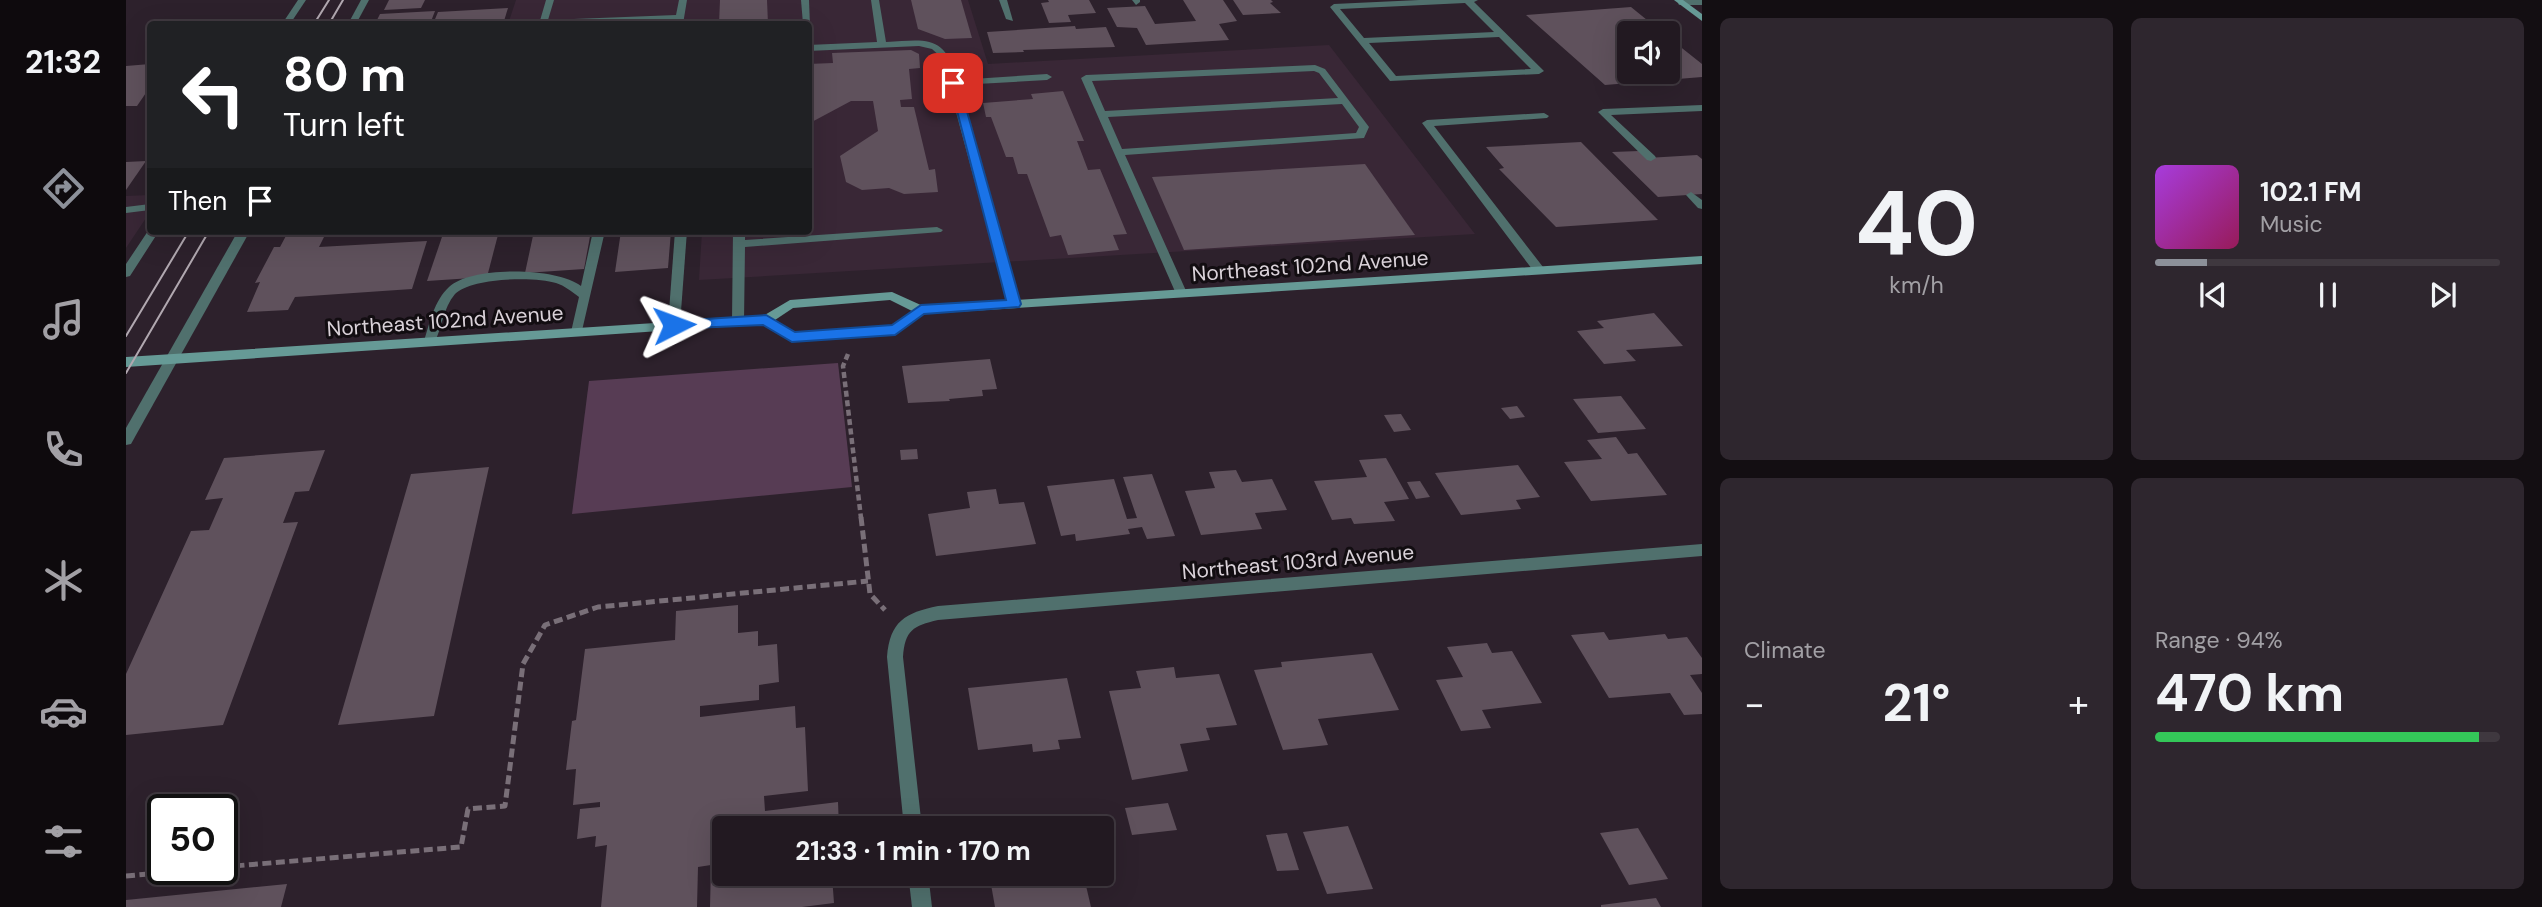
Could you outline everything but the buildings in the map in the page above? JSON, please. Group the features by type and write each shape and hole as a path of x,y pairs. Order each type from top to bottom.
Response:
{"main road":[{"path":"1680,2 1702,18"},
{"name":"Northeast 102nd Avenue","path":"126,362 766,320 790,304 892,296 921,310 1702,260"},
{"path":"766,320 792,337 848,334 895,330 921,310"}],"street":[{"path":"288,21 302,0"},
{"path":"354,21 365,0"},
{"path":"544,21 550,0"},
{"path":"680,21 683,0"},
{"path":"805,0 807,21"},
{"path":"875,0 883,44"},
{"path":"1003,0 1010,19"},
{"path":"1467,0 1539,71 1393,79 1334,7 1467,0 1474,0"},
{"path":"1680,2 1702,2"},
{"path":"1362,41 1501,34"},
{"path":"812,48 919,43 939,49 947,59 1014,304"},
{"path":"1118,152 1360,136 1364,127 1322,71 1304,67 1086,78 1118,152 1181,293"},
{"path":"953,83 1047,77"},
{"path":"1102,114 1344,101"},
{"path":"1651,158 1603,112 1702,108"},
{"path":"1539,270 1427,124 1544,116"},
{"path":"1691,195 1702,206"},
{"path":"126,210 147,207"},
{"path":"812,234 937,230"},
{"path":"127,272 150,235"},
{"path":"126,440 242,235"},
{"path":"577,332 597,235"},
{"path":"674,325 681,235"},
{"path":"738,321 739,237 796,235"},
{"path":"430,341 447,293 453,286 465,282 541,275 573,283 583,294"},
{"name":"Northeast 103rd Avenue","path":"901,627 915,617 938,613 1702,550"},
{"path":"901,627 895,646 895,670 912,816"},
{"path":"920,886 922,907"}],"path":[{"path":"848,334 851,346 843,366 867,581 870,594 901,627"},
{"path":"238,866 461,847 468,809 505,806 523,664 545,625 598,607 867,581"},
{"path":"126,876 147,874"}],"shaded area":[{"path":"516,0 968,0 988,64 1329,45 1475,234 699,280 702,235 812,235 812,21 509,21"},
{"path":"147,195 147,216 126,248 126,196"},
{"path":"838,363 852,487 572,514 589,381"}],"tram line":[{"path":"316,21 329,0"},
{"path":"331,21 343,0"},
{"path":"126,336 187,235"},
{"path":"126,373 207,235"}],"route":[{"path":"674,325 766,320 792,337 895,330 921,310 1014,304 953,83"}]}
